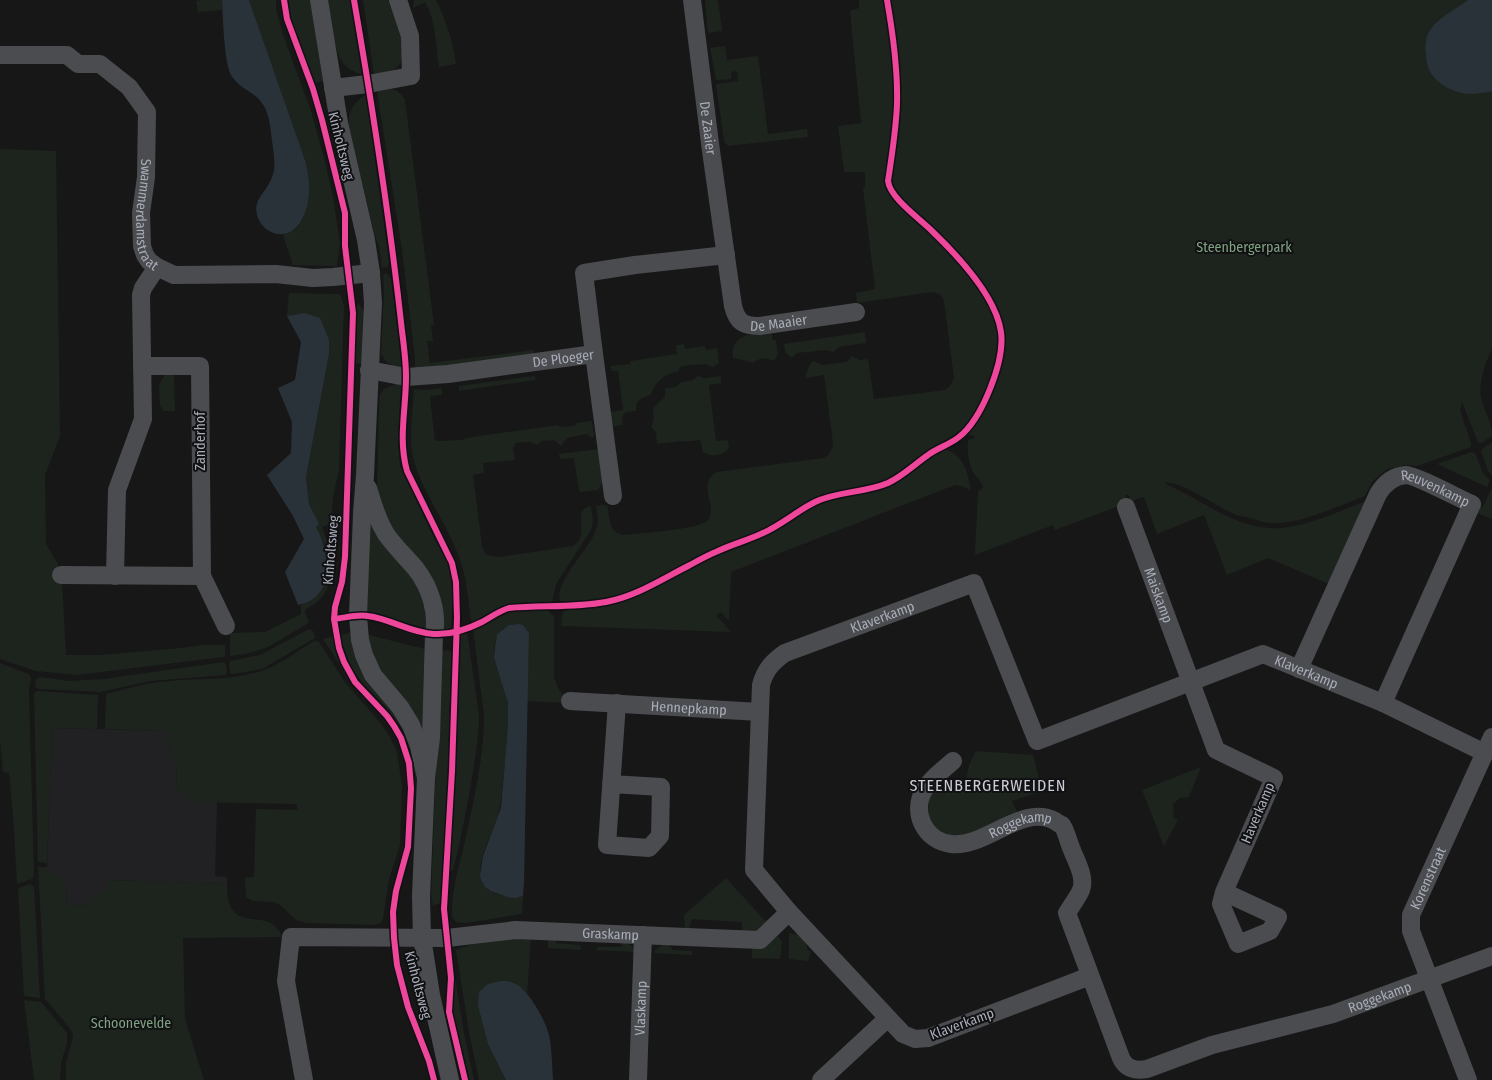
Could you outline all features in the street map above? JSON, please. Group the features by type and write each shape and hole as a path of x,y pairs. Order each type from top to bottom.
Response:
{"street":[{"name":"Kinholtsweg","path":"319,0 339,123 366,240 373,303 358,616 360,640 373,675 400,707 412,725 426,778"},
{"path":"333,88 411,76 410,36 398,0"},
{"name":"De Zaaier","path":"692,0 726,254"},
{"name":"Swammerdamstraat","path":"0,55 68,55 78,64 100,64 129,87 147,112 146,177 141,213 142,246 144,255 157,268 174,274 276,274 313,278 371,273"},
{"name":"De Maaier","path":"726,254 735,314 739,321 745,324 760,326 856,312"},
{"name":"De Ploeger","path":"369,370 406,377 457,373 594,354 584,273 726,254"},
{"path":"115,576 117,490 142,419 141,295 143,288 157,268"},
{"path":"594,354 613,496"},
{"name":"Zanderhof","path":"142,366 200,366 202,576 226,626"},
{"name":"Kinholtsweg","path":"365,475 379,522 386,535 418,572 428,590 436,624 434,634 431,738 426,778 421,896 422,938 431,995 450,1080"},
{"name":"Reuvenkamp","path":"1299,669 1378,494 1386,483 1408,475 1472,504 1383,703"},
{"name":"Maiskamp","path":"1126,507 1189,682"},
{"path":"61,575 202,576"},
{"name":"Klaverkamp","path":"1090,976 922,1039 903,1034 789,912 754,870 761,685 764,674 769,666 785,654 974,583 1037,741 1264,654 1383,703 1485,753"},
{"name":"Haverkamp","path":"1189,682 1216,750 1274,778 1224,892"},
{"name":"Hennepkamp","path":"570,701 760,712"},
{"path":"611,784 617,703"},
{"name":"Korenstraat","path":"1468,1080 1411,931 1412,915 1492,737"},
{"name":"Roggekamp","path":"954,761 932,779 923,792 920,819 925,830 936,840 952,844 968,843 1027,818 1047,817 1062,825 1081,872 1082,888 1067,912 1121,1058 1129,1074 1212,1045 1333,1014 1492,956"},
{"name":"Graskamp","path":"304,1080 286,981 291,937 447,938 516,930 760,940 789,912"},
{"name":"Vlaskamp","path":"638,1080 643,935"},
{"path":"821,1080 888,1018"}],"shaded area":[{"path":"222,0 249,0 306,163 309,193 306,210 299,225 286,234 269,231 258,218 256,211 258,201 270,183 274,170 270,126 267,112 260,100 239,84 231,75 225,50"},
{"path":"1468,0 1492,0 1492,91 1489,92 1465,94 1448,88 1436,80 1427,62 1425,49 1427,37 1432,27"},
{"path":"304,313 320,318 329,340 329,354 306,477 309,504 319,524 316,527 326,554 327,574 320,592 306,603 298,605 285,572 304,539 293,516 267,475 291,453 292,422 278,388 295,380 301,342 287,316"},
{"path":"509,625 523,625 529,633 524,882 523,896 515,898 491,891 485,887 480,875 483,856 501,808 508,726 508,703 494,658 495,647 497,635 501,631"},
{"path":"53,728 166,731 171,754 177,764 176,790 185,794 189,802 217,802 215,876 227,877 227,884 109,880 108,893 88,906 67,905 66,882 47,869"},
{"path":"501,981 512,982 521,988 542,1017 549,1033 553,1080 506,1080 488,1044 478,1006 479,992 488,984"}],"green space":[{"path":"222,0 222,10 198,12 196,1"},
{"path":"249,0 276,0 282,32 311,111 326,166 334,202 340,244 337,266 293,265 283,235 296,229 303,219 309,187 306,163"},
{"path":"288,0 310,0 323,81 314,83 291,19"},
{"path":"328,0 350,0 362,74 348,68 340,59 334,39"},
{"path":"363,0 388,0 401,34 403,53 401,61 397,67 389,72 374,74"},
{"path":"414,0 436,0 449,31 456,64 439,67 435,33 429,9 425,2 413,8"},
{"path":"705,0 718,0 722,31 708,33"},
{"name":"Steenbergerpark","path":"859,0 1492,0 1492,349 1484,368 1480,389 1482,402 1490,422 1492,436 1481,443 1478,442 1462,402 1460,410 1471,447 1417,466 1405,465 1387,469 1372,482 1365,496 1306,518 1282,523 1267,523 1237,516 1189,489 1179,485 1164,483 1232,519 1269,528 1304,524 1366,501 1331,585 1268,558 1227,575 1204,515 1157,534 1144,497 1131,501 1128,494 1125,495 1127,503 1055,530 1053,525 975,555 978,492 983,488 973,472 969,460 968,440 975,438 969,433 973,427 971,420 960,432 930,450 887,481 814,499 763,530 715,549 634,592 605,600 561,603 559,596 561,587 596,529 598,519 596,506 607,506 610,524 614,531 623,535 691,527 707,521 710,516 708,483 717,472 824,458 828,455 833,443 824,375 805,378 813,361 822,365 847,362 851,356 860,360 868,359 874,399 945,390 954,378 944,301 940,295 932,292 857,303 856,293 875,289 863,188 865,188 865,172 844,172 838,126 861,123 850,11 859,8"},
{"path":"725,46 727,60 758,56 768,134 807,129 808,137 728,146 724,141 716,84 738,81 737,71 731,72 731,79 716,80 710,48"},
{"path":"390,89 399,92 405,100 434,325 431,325 433,341 427,341 430,363 534,350 534,355 429,368 415,368 402,250 377,91"},
{"path":"366,95 389,263 387,267 382,268 379,246 348,125 352,107"},
{"path":"0,149 56,151 60,436 45,475 46,544 58,564 58,582 62,582 66,655 100,655 201,645 225,645 225,655 223,657 77,675 36,671 0,659"},
{"path":"383,274 387,274 391,279 402,366 398,368 386,362 381,353"},
{"path":"289,293 340,294 344,305 339,470 333,497 331,523 322,527 330,555 329,584 325,593 306,609 305,612 309,622 307,624 268,647 250,653 230,656 230,633 265,632 301,614 301,605 305,603 325,580 326,558 324,545 309,504 306,477 329,354 329,340 304,313 287,316"},
{"path":"359,304 363,310 362,364 355,363 357,305"},
{"path":"771,331 773,340 776,340 778,355 773,361 763,358 753,363 733,358 733,350 739,339 750,334"},
{"path":"865,332 866,343 839,347 833,352 826,350 797,353 792,358 785,352 784,344"},
{"path":"684,344 685,349 705,346 706,350 717,348 719,363 713,367 706,364 681,366 678,372 664,376 655,386 651,395 637,402 636,411 627,412 623,415 622,425 611,427 609,412 623,410 618,371 612,371 610,366 630,364 630,361 677,354 676,345"},
{"path":"165,375 174,375 175,411 164,411 160,406 159,384"},
{"path":"535,376 535,380 459,391 459,386"},
{"path":"698,376 705,378 721,376 721,383 709,385 716,441 728,440 729,449 720,455 713,456 703,452 700,440 657,444 656,432 651,427 654,420 653,408 665,397 665,388 676,387 681,382 693,380"},
{"path":"401,384 398,440 400,466 451,570 453,597 451,628 440,632 389,528 377,491 380,395 384,389"},
{"path":"442,388 442,395 431,396 430,398 435,441 464,440 465,438 558,425 560,427 575,426 576,423 592,421 594,436 592,438 586,434 567,438 561,446 554,440 542,441 537,445 530,442 516,443 513,448 515,460 483,463 484,473 473,475 482,546 486,555 499,557 573,546 581,535 582,512 585,508 591,506 593,520 591,530 556,584 552,603 509,606 499,609 474,623 471,621 462,565 454,545 418,474 412,454 411,436 414,389"},
{"path":"1492,442 1492,476 1488,471 1481,450"},
{"path":"599,449 603,481 598,490 581,492 579,490 574,458 560,459 559,454"},
{"path":"944,449 956,455 964,465 971,491 955,485 731,572 729,621 721,612 716,615 731,632 561,626 562,615 565,610 606,604 636,596 718,554 765,535 816,504 869,492 889,485"},
{"path":"1471,452 1475,453 1483,473 1490,480 1487,487 1437,464"},
{"path":"1492,487 1492,519 1475,512 1478,504 1483,507"},
{"path":"367,518 407,565 425,598 430,629 365,613"},
{"path":"545,609 554,618 554,677 559,690 566,699 566,703 527,701 529,633 523,625 516,624 504,628 497,637 494,650 495,662 507,701 509,721 500,805 484,851 480,872 483,884 492,892 512,897 523,896 522,914 466,923 456,922 452,917 453,897 475,794 484,731 484,715 473,629 505,612"},
{"path":"309,629 313,631 315,638 262,669 230,673 230,661 260,655"},
{"path":"467,631 479,715 478,734 462,830 453,870 450,870 460,634"},
{"path":"354,632 400,716 416,759 416,780 410,748 400,725 363,684 349,662 340,635"},
{"path":"365,634 429,650 425,737 381,675"},
{"path":"334,636 337,653 344,671 323,639"},
{"path":"314,641 319,642 344,681 382,725 397,752 402,786 400,845 389,879 383,919 381,923 375,925 306,923 296,920 279,904 253,901 246,897 245,878 254,877 256,809 297,810 297,804 189,802 185,794 176,790 177,764 171,754 166,731 105,729 106,694 154,683 227,678 250,674 275,665"},
{"path":"440,650 453,651 444,872 441,903 433,906 431,896"},
{"path":"224,662 227,673 225,675 150,681 100,692 40,689 36,688 35,685 36,679 40,677 69,681 103,679"},
{"path":"0,663 29,674 31,678 29,689 34,875 32,879 17,884 9,773 3,772 0,741"},
{"path":"37,691 98,695 97,729 53,728 47,863 38,862 34,694"},
{"path":"976,751 1033,755 1042,791 1012,801 1019,816 953,839 935,833 928,817 929,796 952,780 966,780 969,765"},
{"path":"1201,767 1189,797 1180,798 1173,804 1174,818 1178,820 1164,846 1142,790"},
{"name":"Schoonevelde","path":"38,867 47,867 47,869 66,882 67,905 88,906 92,893 108,893 108,880 227,884 229,901 234,911 241,917 268,922 276,927 282,937 183,938 185,1019 204,1080 66,1080 66,1063 73,1037 72,1032 64,1021 45,999"},
{"path":"726,878 768,924 760,932 742,934 742,922 692,919 688,931 685,932 684,915"},
{"path":"30,884 34,887 40,998 24,996 18,888"},
{"path":"789,933 800,935 807,941 807,949 811,952 808,961 789,959"},
{"path":"778,936 782,942 780,959 752,958 752,949 766,944"},
{"path":"531,938 527,995 515,983 509,981 478,1006 488,1044 506,1080 479,1080 456,950 484,942"},
{"path":"548,938 556,938 556,943 580,945 581,950 548,948"},
{"path":"622,943 629,944 636,952 597,950 597,947 621,947"},
{"path":"664,944 669,945 673,950 692,951 692,955 654,953 655,950"},
{"path":"452,958 464,1033 474,1080 469,1080 452,1008"},
{"path":"24,1000 41,1002 67,1033 67,1043 61,1063 60,1080 34,1080"}],"cycle path":[{"path":"284,0 287,19 313,89 322,120 345,213 345,246 353,313 345,557 334,619 339,648 344,662 355,682 394,726 401,738 409,763 411,788 408,847 396,891 393,912 394,938 397,965 408,1007 429,1061 434,1080"},
{"path":"354,0 381,165 406,366 404,459 407,471 452,563 456,582 457,618 452,771 444,909 451,978 449,1012 465,1080"},
{"path":"334,619 368,616 417,631 440,634 471,627 509,608 582,605 606,602 628,596 711,554 770,530 824,498 870,489 888,483 955,440 968,429 983,404 996,373 1001,332 992,304 974,277 942,241 899,201 890,187 888,181 895,133 897,78 887,0"}],"district":[{"name":"STEENBERGERWEIDEN","path":"988,785"}]}
